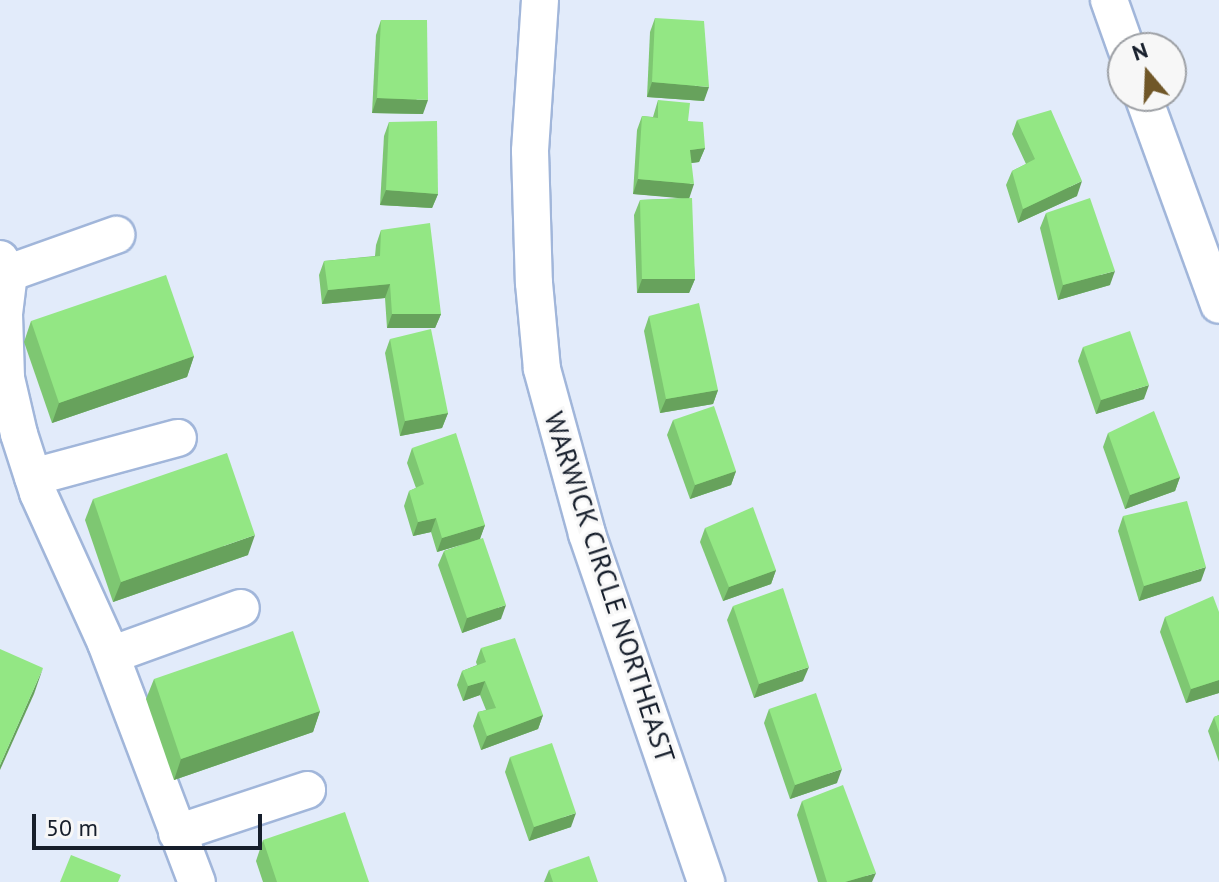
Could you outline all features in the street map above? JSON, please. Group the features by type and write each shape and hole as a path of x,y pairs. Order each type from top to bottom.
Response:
{"street":[{"name":"WARWICK CIRCLE NORTHEAST","path":"540,0 530,151 534,283 542,369 587,534 706,882"},
{"path":"1109,0 1120,32"},
{"path":"1149,112 1219,305"},
{"path":"116,235 4,266 6,378 33,477 111,655 197,882"},
{"path":"33,477 178,438"},
{"path":"111,655 241,608"},
{"path":"177,833 307,790"}],"building":[{"path":"655,18 704,21 709,87 652,82"},
{"path":"381,20 427,20 428,100 377,98"},
{"path":"658,100 690,103 688,121 703,122 705,148 690,150 694,184 638,179 642,116 658,118"},
{"path":"1051,110 1082,181 1023,209 1012,171 1035,159 1017,120"},
{"path":"437,121 438,194 386,190 389,122"},
{"path":"692,198 695,279 642,279 640,200"},
{"path":"1090,198 1115,271 1063,285 1046,213"},
{"path":"430,223 441,314 392,314 390,284 328,290 324,261 380,256 381,230"},
{"path":"166,275 194,356 59,403 31,321"},
{"path":"699,303 718,390 666,399 649,316"},
{"path":"431,329 448,413 405,421 390,339"},
{"path":"1130,331 1149,385 1101,400 1083,347"},
{"path":"714,406 736,471 695,485 673,420"},
{"path":"1154,411 1180,477 1130,495 1108,433"},
{"path":"456,433 485,525 442,538 436,518 418,522 409,491 424,484 412,448"},
{"path":"227,453 255,535 121,582 93,499"},
{"path":"1187,501 1206,567 1144,586 1123,516"},
{"path":"753,507 776,570 729,587 705,528"},
{"path":"483,538 506,605 467,618 444,551"},
{"path":"783,588 809,667 759,684 733,606"},
{"path":"1213,596 1219,612 1219,680 1191,689 1165,617"},
{"path":"293,631 320,711 181,759 154,679"},
{"path":"515,638 543,715 487,736 478,712 496,708 485,681 468,686 462,671 486,662 481,648"},
{"path":"0,649 43,668 0,765"},
{"path":"816,693 842,769 795,785 769,709"},
{"path":"1219,715 1219,733 1214,717"},
{"path":"552,743 576,813 534,827 510,757"},
{"path":"843,785 876,873 845,882 827,882 802,801"},
{"path":"345,812 369,882 277,882 263,840"},
{"path":"71,855 121,875 118,882 60,882"},
{"path":"589,856 598,882 553,882 549,870"}]}
